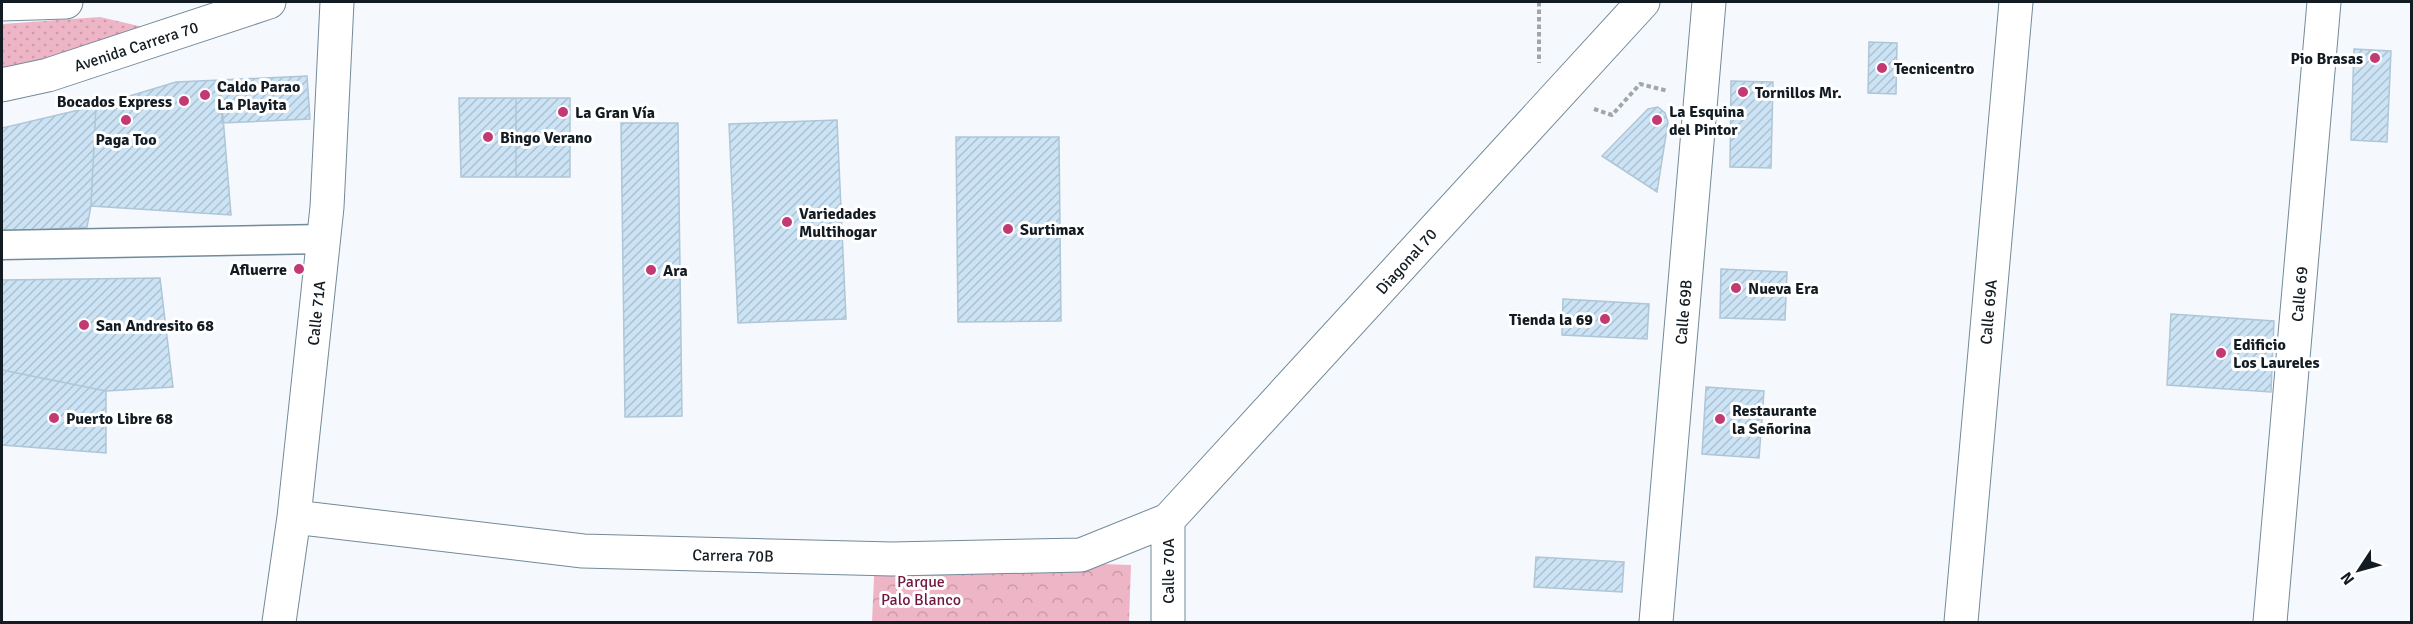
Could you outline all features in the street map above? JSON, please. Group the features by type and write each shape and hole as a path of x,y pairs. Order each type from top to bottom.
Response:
{"street":[{"path":"2,4 66,2"},
{"name":"Avenida Carrera 70","path":"2,85 48,75 269,2"},
{"name":"Calle 71A","path":"279,622 294,517 324,239 337,2"},
{"name":"Diagonal 70","path":"1168,520 1643,2"},
{"name":"Calle 69B","path":"1656,622 1709,2"},
{"name":"Calle 69A","path":"1960,622 2016,2"},
{"name":"Calle 69","path":"2270,622 2324,2"},
{"path":"2,245 324,239"},
{"name":"Carrera 70B","path":"294,517 583,551 892,559 1081,555 1168,520"},
{"name":"Calle 70A","path":"1168,520 1168,622"}],"path":[{"path":"1539,2 1539,90 1612,115 1640,84 1701,99"}],"green space":[{"path":"100,17 156,30 2,70 2,24"},
{"name":"Parque Palo Blanco","path":"875,556 1131,565 1129,622 872,622"}],"building":[{"name":"Tecnicentro","path":"1869,42 1897,43 1896,94 1868,93"},
{"path":"2354,49 2391,51 2387,142 2351,140"},
{"path":"307,76 310,119 222,123 220,80"},
{"path":"220,80 231,215 91,206 96,106 176,82"},
{"path":"1731,81 1773,82 1771,168 1730,167"},
{"name":"Bingo Verano","path":"459,98 516,98 516,177 461,177"},
{"path":"516,98 570,98 570,177 516,177"},
{"path":"96,106 91,206 87,227 2,232 2,128"},
{"path":"1658,107 1665,113 1668,122 1657,192 1602,156 1648,109"},
{"name":"Variedades Multihogar","path":"837,120 846,319 738,323 729,124"},
{"name":"Ara","path":"621,123 678,123 682,416 625,417"},
{"name":"Surtimax","path":"956,137 1059,137 1061,321 958,322"},
{"path":"1721,269 1787,272 1785,320 1720,318"},
{"name":"San Andresito 68","path":"160,278 173,387 106,391 2,370 2,280"},
{"name":"Tienda la 69","path":"1563,299 1649,304 1647,339 1562,335"},
{"name":"Edificio Los Laureles","path":"2171,314 2274,321 2271,392 2167,385"},
{"name":"Puerto Libre 68","path":"2,370 106,391 106,453 2,445"},
{"path":"1706,387 1764,391 1759,458 1702,454"},
{"path":"1536,557 1624,562 1622,592 1534,587"}],"place":[{"name":"Pio Brasas","path":"2375,58"},
{"name":"Tecnicentro","path":"1882,68"},
{"name":"Tornillos Mr.","path":"1743,92"},
{"name":"Caldo Parao La Playita","path":"205,95"},
{"name":"Bocados Express","path":"184,101"},
{"name":"La Gran Vía","path":"563,112"},
{"name":"Paga Too","path":"126,120"},
{"name":"La Esquina del Pintor","path":"1657,120"},
{"name":"Bingo Verano","path":"488,137"},
{"name":"Variedades Multihogar","path":"787,222"},
{"name":"Surtimax","path":"1008,229"},
{"name":"Afluerre","path":"299,269"},
{"name":"Ara","path":"651,270"},
{"name":"Nueva Era","path":"1736,288"},
{"name":"Tienda la 69","path":"1605,319"},
{"name":"San Andresito 68","path":"84,325"},
{"name":"Edificio Los Laureles","path":"2221,353"},
{"name":"Puerto Libre 68","path":"54,418"},
{"name":"Restaurante la Señorina","path":"1720,419"}]}
